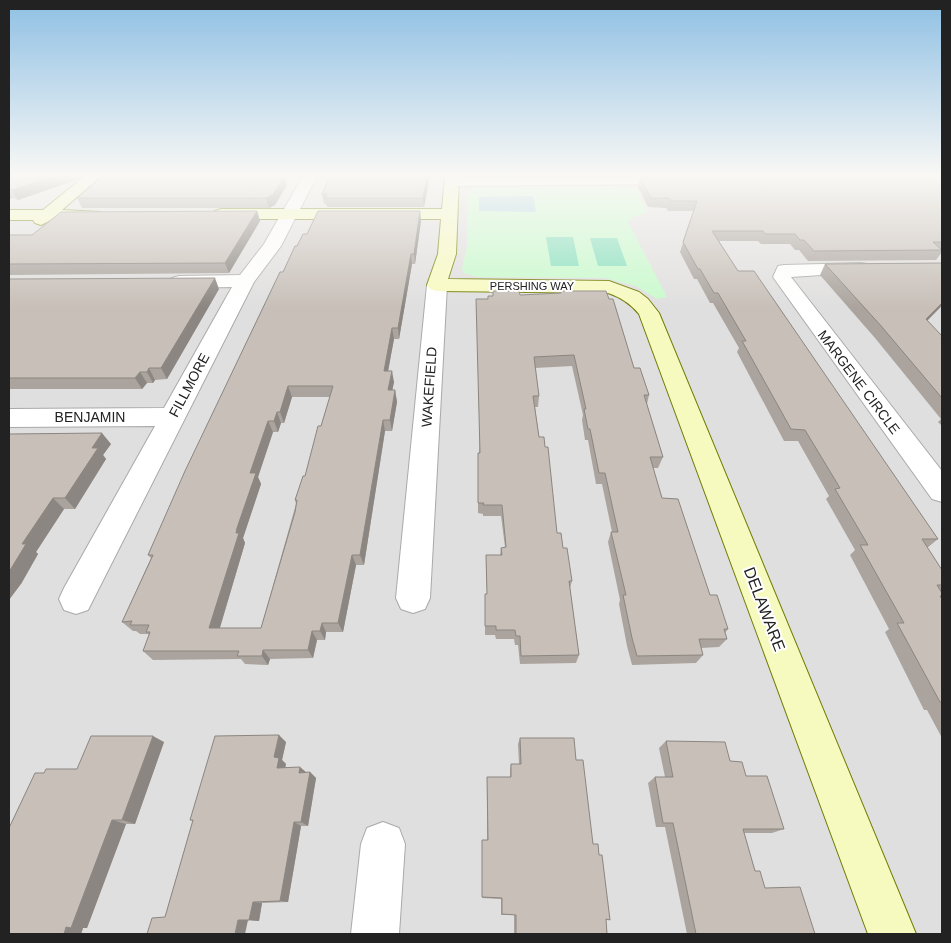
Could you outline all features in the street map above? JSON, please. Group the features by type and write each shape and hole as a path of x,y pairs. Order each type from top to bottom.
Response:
{"street":[{"path":"29,229 41,220"},
{"path":"264,220 285,222 449,222"},
{"path":"213,229 285,222"},
{"name":"FILLMORE","path":"76,599 246,282 272,246 285,222"},
{"name":"WAKEFIELD","path":"413,598 437,285 447,254 449,222"},
{"path":"9,229 106,229"},
{"name":"MARGENE CIRCLE","path":"882,268 798,268 784,270 782,277 942,492"},
{"path":"157,282 246,282"},
{"name":"PERSHING WAY","path":"437,285 609,287 627,292"},
{"name":"DELAWARE","path":"627,292 641,302 649,313 892,934"},
{"name":"BENJAMIN","path":"9,418 172,417"},
{"path":"375,934 383,844"}],"shaded area":[{"path":"9,220 942,220 942,934 9,934"}],"green space":[{"path":"467,220 630,220 628,222 667,297 657,299 636,286 604,278 477,277 464,273 462,269 467,246"},
{"path":"546,237 573,237 579,266 551,266"},
{"path":"590,238 617,238 627,266 598,266"}],"building":[{"path":"51,220 251,220 225,263 9,264 9,235 32,235"},
{"path":"314,220 419,220 414,254 411,254 398,328 392,328 384,371 392,371 388,390 395,390 390,420 383,420 360,555 352,555 338,623 322,623 320,631 312,631 308,650 263,650 262,656 237,656 239,651 143,651 150,632 146,632 149,625 130,625 132,621 122,622 153,555 148,555 185,471 280,272 283,272 303,234 307,234","holes":["288,386 333,386 321,426 318,426 305,476 303,476 295,500 297,500 295,512 261,628 209,628 239,533 236,533 237,528 256,473 250,473 268,421 274,421 277,412 280,412"]},
{"path":"691,220 942,220 942,242 933,242 942,250 814,251 804,240 800,240 795,234 765,234 763,231 712,231 738,271 754,271 938,539 922,539 942,570 942,585 937,585 942,593 942,596 940,596 942,599 942,702 940,702 897,623 904,623 860,545 868,545 835,489 840,488 805,430 791,429 742,341 746,341 718,293 714,293 683,242"},
{"path":"942,263 942,303 926,319 942,336 942,398 882,327 825,264"},
{"path":"215,278 161,368 149,368 147,372 140,372 135,378 9,378 9,279"},
{"path":"493,291 519,291 520,295 561,293 561,291 606,291 609,299 613,299 634,368 640,368 649,395 644,395 663,457 650,457 662,498 678,499 710,595 717,595 728,629 724,629 727,639 699,639 703,655 637,656 623,595 626,595 611,532 618,532 605,473 599,473 590,429 588,429 584,409 586,409 574,355 534,357 539,396 533,396 539,437 544,437 545,447 548,447 557,533 561,533 563,548 567,548 572,581 569,581 579,655 521,656 520,636 516,636 515,630 496,630 496,626 485,626 485,594 487,594 486,555 502,555 501,548 506,547 502,505 483,505 484,503 478,503 478,453 480,453 476,299 488,299 488,296 493,296"},
{"path":"102,433 92,448 98,448 65,498 53,498 22,544 26,544 9,572 9,434"},
{"path":"279,735 274,757 279,758 277,768 300,767 299,773 310,772 301,822 294,822 280,901 253,902 249,920 238,920 235,934 147,934 152,918 165,917 193,820 190,820 215,736"},
{"path":"91,736 153,736 122,820 112,820 71,928 66,927 64,934 9,934 9,828 35,773 44,773 46,769 77,769"},
{"path":"520,738 574,738 576,760 583,760 593,844 598,844 599,855 602,855 610,920 606,919 607,934 516,934 516,915 502,914 502,898 482,897 482,840 488,840 487,777 511,777 511,764 521,764"},
{"path":"666,741 725,742 730,761 742,762 746,776 767,776 784,829 743,829 755,871 760,871 765,888 800,887 815,934 696,934 673,823 663,823 655,777 673,777"}]}
